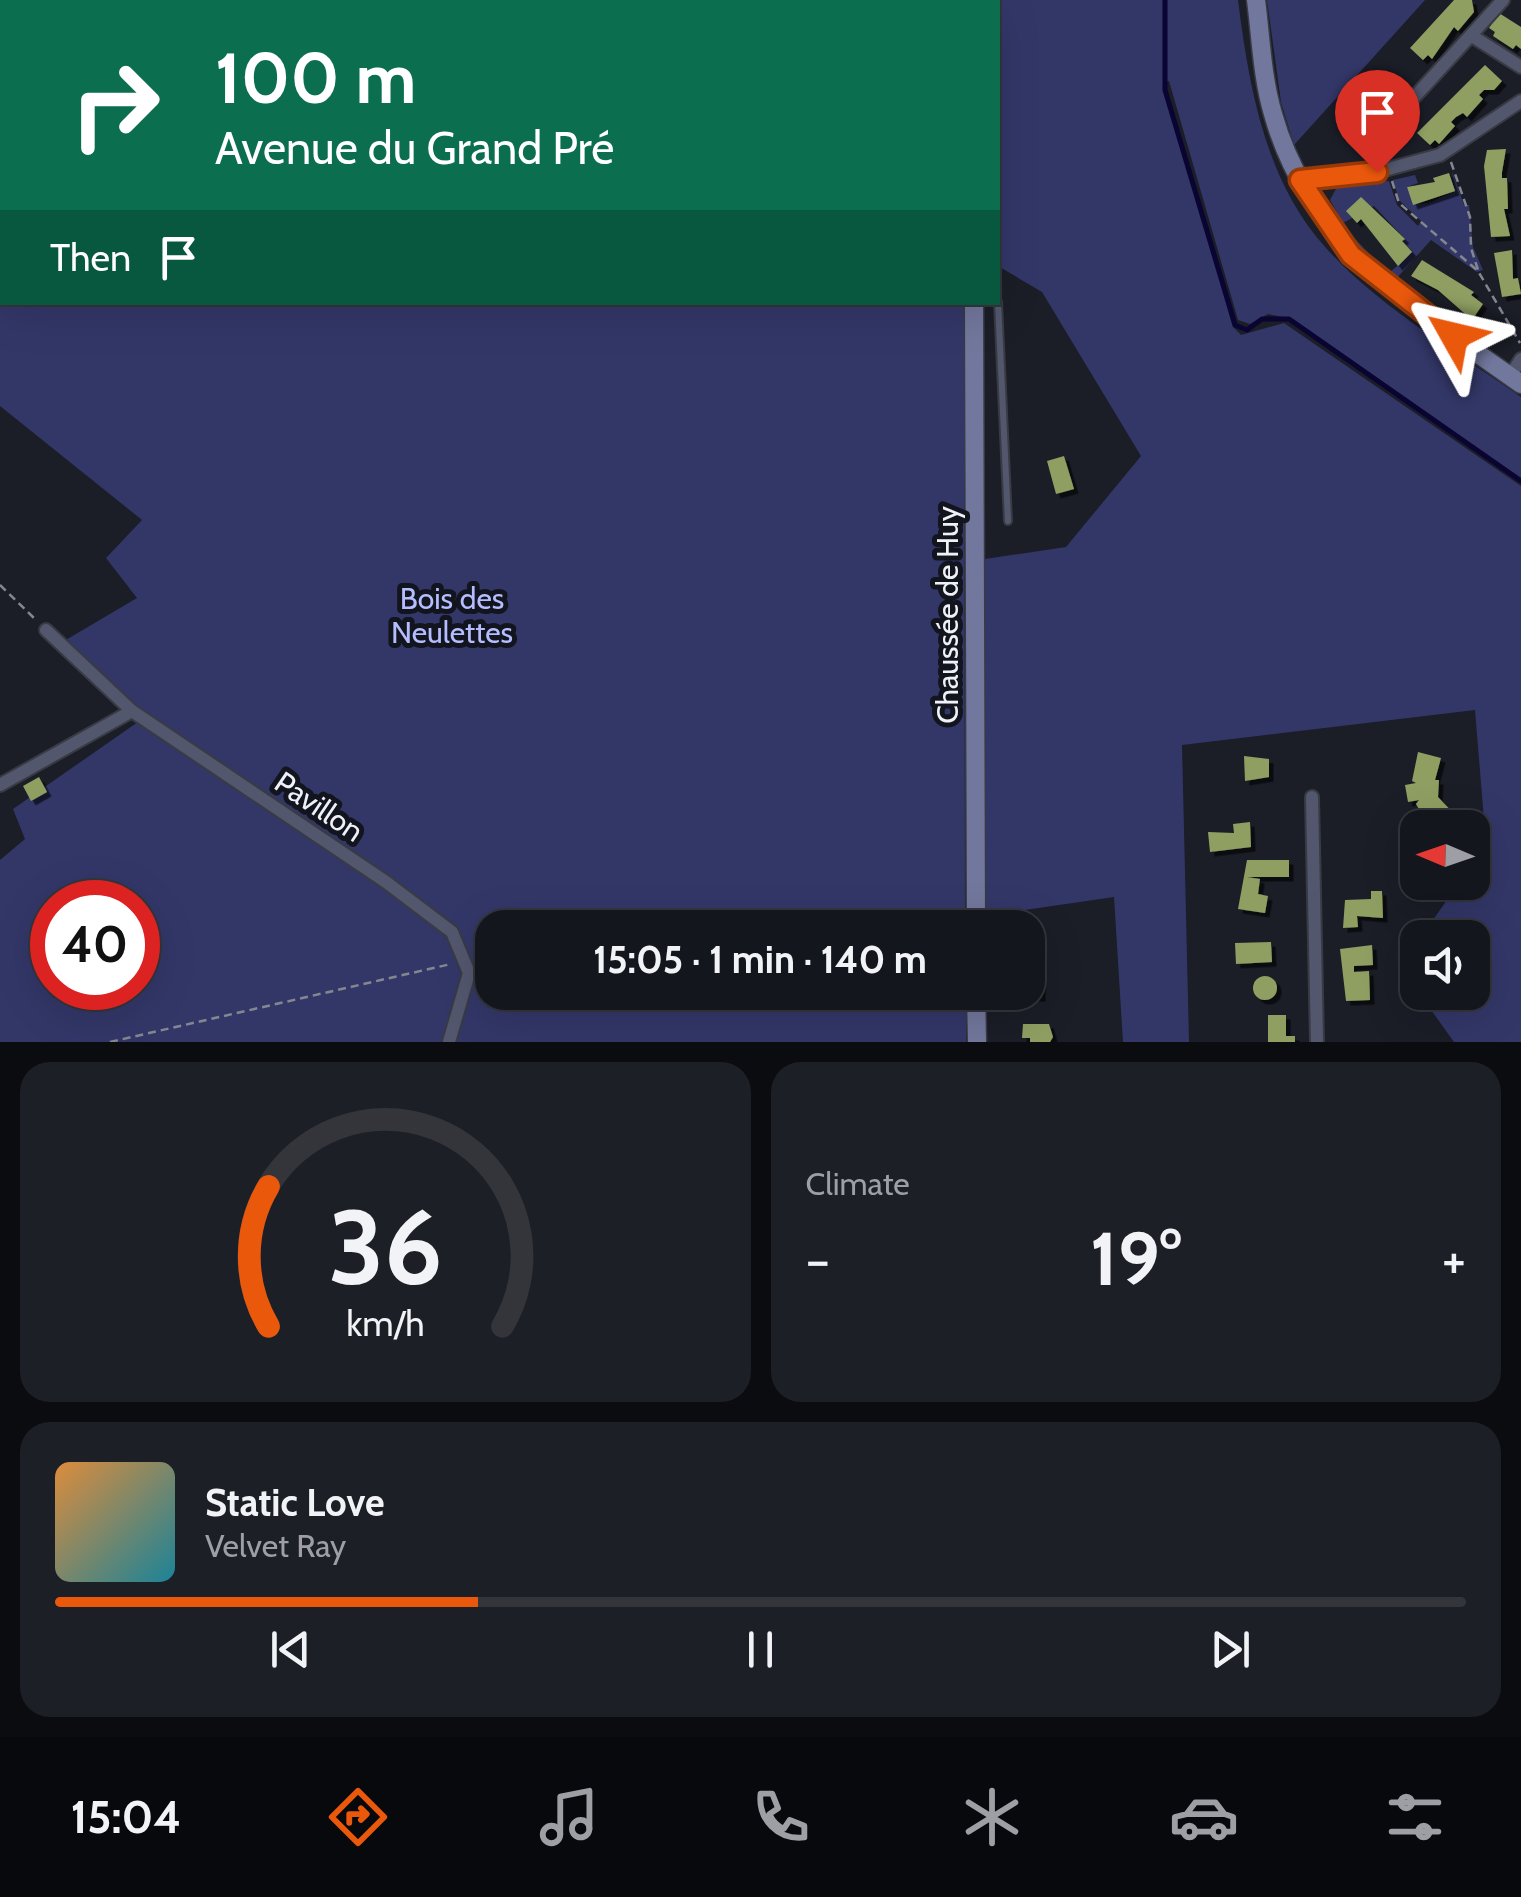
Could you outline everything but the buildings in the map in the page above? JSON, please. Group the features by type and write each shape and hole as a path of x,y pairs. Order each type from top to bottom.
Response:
{"main road":[{"path":"1256,0 1272,112 1300,180 1322,218 1368,271 1515,380"},
{"name":"Chaussée de Huy","path":"974,305 976,910"},
{"path":"976,1010 976,1042"}],"street":[{"path":"1381,109 1409,103 1503,0"},
{"path":"1472,36 1521,67"},
{"path":"1300,180 1388,169 1447,151 1521,101"},
{"path":"1515,380 1521,359"},
{"name":"Pavillon","path":"46,630 132,711 434,916 452,932 466,957"},
{"path":"0,785 132,711"},
{"path":"1312,796 1317,1042"},
{"path":"449,1042 468,984 466,957"}],"lane":[{"path":"998,305 1008,521"}],"path":[{"path":"1353,173 1402,118 1409,103"},
{"path":"1447,151 1470,218 1471,248 1478,271 1521,344"},
{"path":"1388,169 1398,203 1478,271"},
{"path":"0,585 46,630"},
{"path":"110,1042 466,957"}],"green space":[{"path":"1000,0 1238,0 1263,132 1288,193 1305,222 1370,290 1521,397 1521,478 1293,319 1268,314 1250,324 1238,320 1169,81 1163,81 1233,327 1241,335 1284,323 1521,486 1521,1042 1454,1042 1431,1010 1490,1010 1490,920 1433,920 1447,900 1490,900 1490,810 1483,810 1475,710 1182,745 1189,1042 1123,1042 1114,897 1025,910 984,910 985,559 1066,547 1141,456 1042,292 1000,267"},
{"path":"1267,0 1425,0 1294,145 1281,102"},
{"path":"1452,171 1464,205 1469,205 1473,247 1483,270 1477,272 1431,240 1396,279 1389,273 1412,253 1402,241 1404,238 1374,206 1343,223 1330,200 1337,187 1389,181 1397,205 1418,226 1421,221 1399,200 1393,180 1415,175 1418,183 1407,187 1413,204 1429,203 1455,191"},
{"name":"Bois des Neulettes","path":"0,305 964,305 965,910 475,910 475,1010 966,1010 966,1042 0,1042 0,860 25,839 13,809 148,715 64,641 137,598 106,558 142,520 0,406"}],"waterway":[{"path":"1165,0 1165,90 1235,325 1247,330 1262,319 1289,319 1521,481"}],"route":[{"path":"1377,172 1326,174 1300,180 1322,218 1351,255 1454,336"}]}
